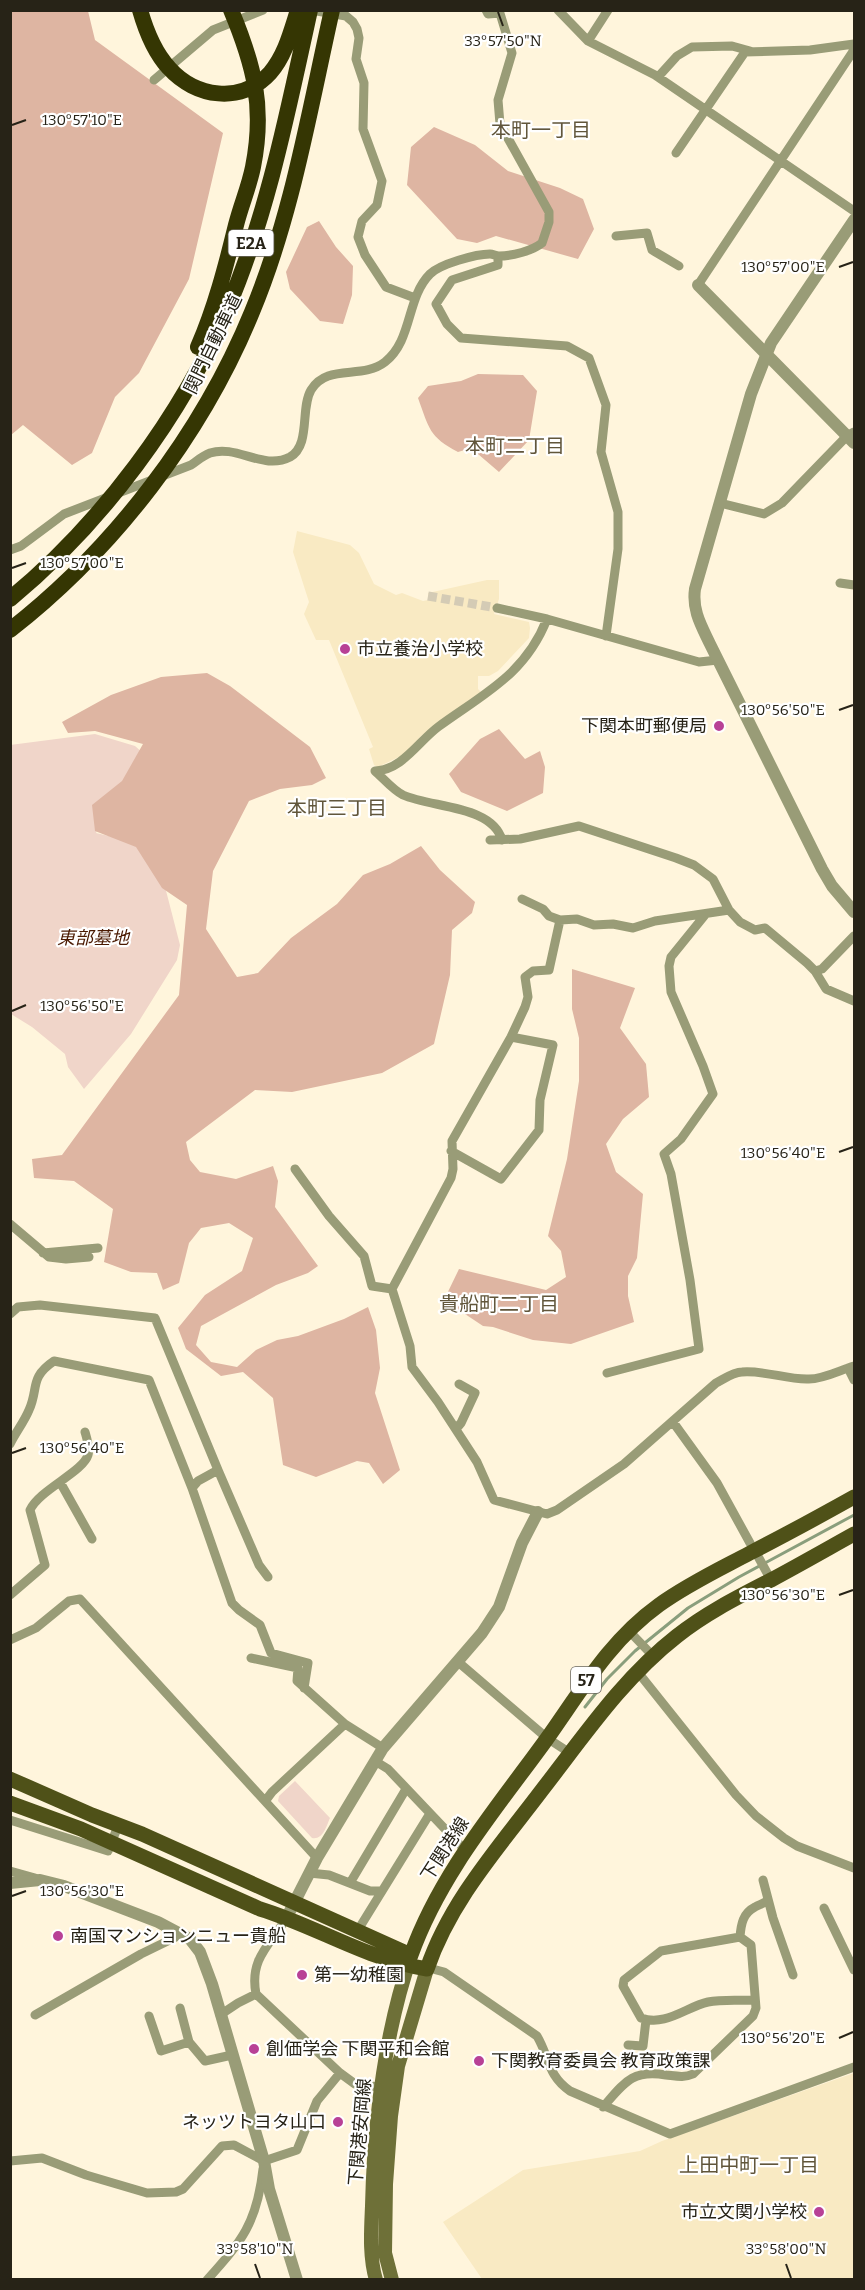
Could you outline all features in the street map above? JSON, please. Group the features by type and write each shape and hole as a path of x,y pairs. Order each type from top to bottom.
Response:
{"highway":[{"path":"140,10 147,33 158,54 179,78 202,91 218,94 236,93 255,85 277,64 305,12"},
{"path":"145,451 189,371 207,326 230,252 252,168 258,129 254,74 231,10"},
{"name":"関門自動車道","path":"10,599 83,529 145,451 197,371 229,305 262,208 279,148 305,12"},
{"name":"関門自動車道","path":"10,630 67,581 108,539 165,467 209,400 249,321 270,262 298,162 331,15"}],"main road":[{"name":"下関港線","path":"409,1961 433,1902 465,1850 547,1738 588,1677 633,1635 659,1606 754,1550 855,1497"},
{"name":"57","path":"427,1969 433,1951 467,1888 650,1653 702,1617 769,1577 855,1533"},
{"path":"10,1779 118,1826 142,1834 358,1930 409,1961"},
{"path":"10,1803 112,1842 260,1909 427,1969"},
{"name":"下関港安岡線","path":"392,2280 385,2253 391,2116 388,2089 390,2040 409,1961"},
{"name":"下関港安岡線","path":"376,2280 372,2260 371,2234 373,2163 388,2089 399,2066 427,1969"}],"street":[{"path":"10,550 21,546 64,514 191,465 201,456 210,453 235,452 270,462 292,456 301,442 306,402 312,388 323,377 331,374 362,372 385,362 405,332 416,298 426,279 437,268 469,258 522,252 537,246 545,236 550,216 547,205 500,124 498,100 512,53 500,12 488,14 486,10"},
{"path":"558,10 588,41 658,77 855,211"},
{"path":"588,41 608,10"},
{"path":"154,80 220,26 263,11"},
{"path":"305,12 346,16 357,29 359,38 356,59 364,83 363,129 382,181 379,199 374,210 362,221 358,237 365,255 386,287 416,298"},
{"path":"676,153 745,52 810,50 855,44"},
{"path":"658,77 679,54 692,47 732,46 752,52"},
{"path":"720,502 764,514 782,503 852,437 698,285 855,50"},
{"path":"854,221 766,354 751,394 693,601 700,624 822,869 855,912"},
{"path":"616,236 647,233 652,250 679,266"},
{"path":"498,256 498,265 452,280 436,304 447,324 461,338 567,346 589,357 606,405 601,452 618,512 618,549 606,636"},
{"path":"840,583 855,585"},
{"path":"496,608 547,619 699,662 718,660"},
{"path":"502,840 499,831 483,818 401,794 375,771 385,769 409,755 439,727 494,689 534,646 547,619"},
{"path":"490,840 520,839 579,826 694,866 713,879 729,910 740,922 752,929 765,928 815,971 826,989 855,1001"},
{"path":"522,899 543,909 549,916 560,920 577,919 594,925 607,923 633,928 655,921 729,910"},
{"path":"607,1373 699,1349 690,1280 671,1174 664,1154 681,1139 713,1094 696,1049 670,992 669,984 671,957 705,915"},
{"path":"560,920 549,970 533,971 525,977 528,997 511,1037 452,1141 451,1178 392,1289 410,1346 412,1367 483,1472 494,1500 547,1514 582,1494 624,1464 716,1383 741,1371 808,1379 851,1367 855,1380"},
{"path":"815,971 822,969 855,936"},
{"path":"451,1151 501,1179 537,1135 540,1100 553,1045 511,1037"},
{"path":"295,1169 329,1216 364,1256 372,1286 392,1289"},
{"path":"10,1224 43,1253 54,1259 89,1257"},
{"path":"43,1253 98,1248"},
{"path":"12,1310 28,1305 40,1305 155,1318 259,1566 268,1577"},
{"path":"10,1444 28,1413 33,1387 42,1371 54,1361 149,1380 192,1488 232,1603 260,1625 272,1653 308,1663 304,1688"},
{"path":"456,1429 475,1393 459,1384"},
{"path":"673,1422 717,1483 769,1577"},
{"path":"10,1594 45,1565 30,1510 34,1501 60,1482 88,1455 85,1432"},
{"path":"192,1488 198,1481 218,1470"},
{"path":"60,1482 92,1539"},
{"path":"388,2089 355,2084 340,2073 256,1994 254,1985 260,1954 287,1917 317,1858 383,1749 482,1633 499,1607 522,1543 538,1512"},
{"path":"10,1640 36,1628 69,1600 80,1599 317,1858"},
{"path":"633,1635 650,1653"},
{"path":"251,1658 298,1668 297,1681 304,1688 345,1724 383,1749"},
{"path":"457,1661 547,1738 570,1754"},
{"path":"638,1671 736,1795 756,1816 797,1846 855,1868"},
{"path":"266,1800 345,1724"},
{"path":"375,1761 388,1769 429,1815 465,1850"},
{"path":"350,1883 406,1789"},
{"path":"358,1930 429,1815"},
{"path":"10,1820 108,1851 118,1826"},
{"path":"10,1871 64,1886 158,1922 190,1939 203,1959 297,2280"},
{"path":"309,1873 329,1875 370,1891 382,1892"},
{"path":"10,1883 40,1880"},
{"path":"763,1880 793,1975"},
{"path":"740,1937 744,1917 753,1908 768,1900"},
{"path":"824,1908 855,1971"},
{"path":"35,2015 141,1954 182,1934"},
{"path":"603,2107 626,2082 637,2074 644,2072 686,2077 693,2074 753,2016 756,2008 751,1945 740,1937 661,1951 631,1972 624,1980 623,1986 635,2010 641,2018 646,2020 669,2018 706,2003 755,2000"},
{"path":"427,1969 444,1972 537,2036 550,2070 559,2083 570,2091 670,2134 855,2067"},
{"path":"220,2015 256,1994"},
{"path":"180,2008 189,2042 205,2061 232,2055"},
{"path":"149,2016 161,2051 189,2042"},
{"path":"628,2045 643,2046 646,2020"},
{"path":"10,2161 42,2158 87,2175 147,2193 176,2192 183,2189 222,2146 234,2145 264,2161 297,2150 317,2101 340,2073"},
{"path":"207,2280 233,2251 247,2230 257,2208 264,2161"}],"shaded area":[{"path":"11,11 88,11 95,40 223,133 189,279 139,373 115,397 92,453 72,465 23,425 11,435"},
{"path":"434,127 475,145 508,171 560,188 583,199 594,229 578,259 496,236 477,243 457,239 407,185 411,147"},
{"path":"319,221 336,247 353,266 352,295 343,324 320,321 290,289 286,272 307,227"},
{"path":"478,374 523,375 537,391 529,440 499,472 471,448 458,452 441,441 431,431 418,398 428,386 461,381"},
{"path":"297,531 350,545 359,553 374,584 396,595 402,593 423,601 428,600 428,593 487,580 499,580 499,599 494,614 529,622 529,638 498,671 489,676 478,676 478,689 482,693 421,736 405,754 378,767 374,765 369,749 373,747 329,640 316,640 304,614 309,602 293,552"},
{"path":"207,673 230,686 310,747 326,778 312,785 280,789 249,801 213,871 206,929 237,977 258,973 291,938 337,904 363,875 390,864 421,846 440,870 475,902 472,913 452,930 450,975 434,1044 382,1073 292,1092 255,1090 186,1142 190,1160 200,1172 236,1179 273,1166 278,1181 275,1207 318,1266 308,1273 276,1285 201,1326 196,1345 211,1362 237,1367 256,1350 277,1340 298,1336 344,1319 368,1307 376,1330 380,1368 375,1393 400,1470 383,1484 369,1463 357,1461 316,1477 283,1465 273,1398 243,1372 221,1376 186,1349 178,1328 205,1295 242,1271 253,1238 229,1223 201,1228 189,1243 179,1283 163,1290 157,1273 131,1272 104,1262 113,1209 74,1181 34,1178 32,1159 62,1155 179,995 187,905 162,888 136,847 95,831 92,805 122,781 143,744 95,731 68,733 62,722 111,695 161,677"},
{"path":"499,729 525,759 540,751 545,767 543,793 507,811 461,792 449,774 480,739"},
{"path":"572,969 635,988 620,1028 646,1064 649,1097 623,1119 606,1144 616,1172 643,1194 637,1258 628,1276 628,1296 634,1322 571,1344 533,1340 483,1326 444,1300 459,1269 546,1290 566,1277 561,1251 548,1236 567,1159 579,1081 579,1038 572,1009"},
{"path":"854,2073 854,2279 482,2279 443,2222 523,2170 640,2151 662,2141"}],"green space":[{"name":"東部墓地","path":"95,734 135,746 152,761 113,796 96,833 151,846 163,879 180,945 177,960 131,1034 84,1089 68,1067 65,1054 32,1027 11,1014 10,745"},
{"path":"295,1781 330,1818 324,1832 319,1837 312,1838 278,1801 279,1796"}],"waterway":[{"path":"585,1707 607,1679 635,1651 688,1608 739,1577 854,1515"}],"tunnel":[{"path":"428,596 497,608"}],"place":[{"name":"市立養治小学校","path":"345,649"},
{"name":"下関本町郵便局","path":"719,726"},
{"name":"南国マンションニュー貴船","path":"58,1936"},
{"name":"第一幼稚園","path":"302,1975"},
{"name":"創価学会 下関平和会館","path":"254,2049"},
{"name":"下関教育委員会 教育政策課","path":"479,2061"},
{"name":"ネッツトヨタ山口","path":"338,2122"},
{"name":"市立文関小学校","path":"819,2212"}],"district":[{"name":"本町一丁目","path":"541,130"},
{"name":"本町二丁目","path":"515,446"},
{"name":"本町三丁目","path":"337,808"},
{"name":"貴船町二丁目","path":"499,1304"},
{"name":"上田中町一丁目","path":"749,2165"}]}
